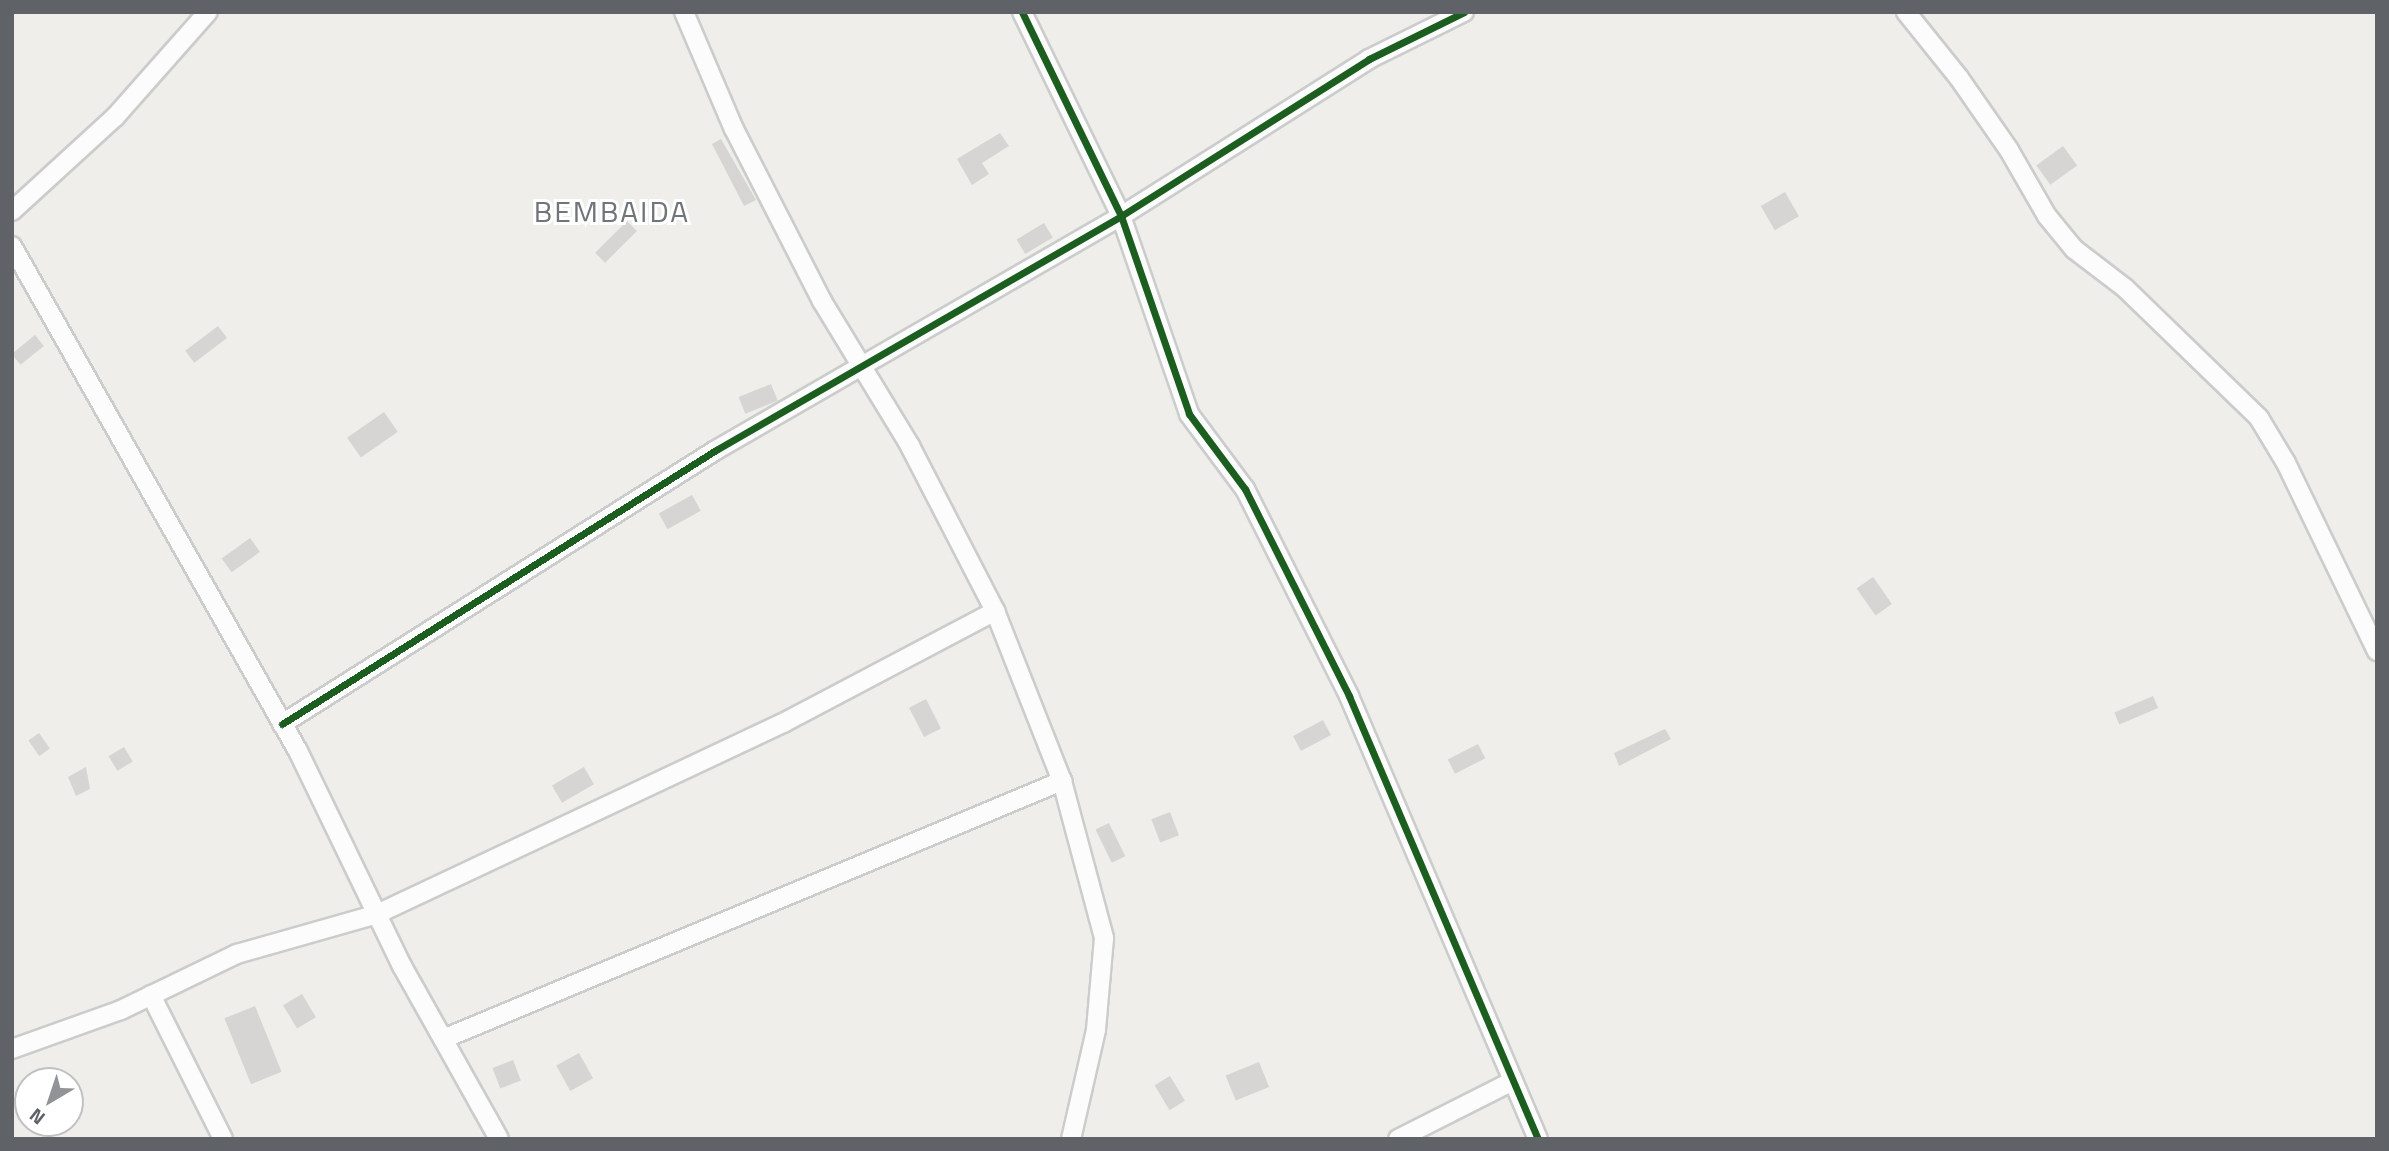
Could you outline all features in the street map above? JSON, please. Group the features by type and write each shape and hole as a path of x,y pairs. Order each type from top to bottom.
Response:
{"street":[{"path":"12,211 115,117 208,12"},
{"path":"684,12 734,129 822,301 910,446 995,611 1062,782 1104,938 1096,1030 1071,1139"},
{"path":"1022,12 1121,216 1189,414 1245,489 1349,696 1511,1082 1538,1139"},
{"path":"282,724 716,450 1121,216 1370,59 1464,12"},
{"path":"1906,12 1959,78 2009,150 2047,216 2074,249 2125,288 2259,418 2286,463 2377,651"},
{"path":"12,247 282,724 377,914 499,1139"},
{"path":"12,1049 121,1010 237,954 377,914 783,723 995,611"},
{"path":"443,1039 1062,782"},
{"path":"152,995 223,1139"},
{"path":"1398,1139 1511,1082"}],"building":[{"path":"1000,133 1009,146 982,163 989,174 972,185 957,159"},
{"path":"721,139 756,200 744,206 712,144"},
{"path":"2063,146 2077,165 2050,185 2036,165"},
{"path":"1785,192 1799,216 1775,230 1761,206"},
{"path":"627,221 637,231 605,263 595,253"},
{"path":"1044,223 1053,238 1025,254 1017,239"},
{"path":"218,326 227,338 194,363 185,351"},
{"path":"35,335 44,346 20,365 12,354"},
{"path":"771,384 778,401 745,414 739,397"},
{"path":"384,412 398,432 361,457 347,438"},
{"path":"692,495 701,511 667,529 659,513"},
{"path":"250,538 260,552 232,572 222,559"},
{"path":"1873,577 1892,604 1876,616 1857,588"},
{"path":"2153,696 2158,708 2119,724 2114,712"},
{"path":"926,699 941,728 924,737 909,708"},
{"path":"1323,720 1331,735 1301,751 1293,736"},
{"path":"1665,729 1671,739 1619,766 1614,753"},
{"path":"39,733 50,749 39,756 28,740"},
{"path":"1478,744 1485,758 1455,774 1448,759"},
{"path":"124,747 133,762 117,771 109,756"},
{"path":"86,767 90,789 76,796 68,777"},
{"path":"584,767 594,784 562,803 552,786"},
{"path":"1170,812 1179,835 1160,843 1151,819"},
{"path":"1109,823 1125,856 1112,863 1096,830"},
{"path":"302,994 316,1017 297,1028 283,1005"},
{"path":"255,1006 282,1072 251,1084 224,1018"},
{"path":"579,1053 593,1078 570,1091 556,1066"},
{"path":"513,1060 521,1081 500,1088 492,1068"},
{"path":"1259,1062 1269,1087 1236,1101 1226,1075"},
{"path":"1170,1076 1185,1101 1170,1110 1155,1085"}],"cycle path":[{"path":"1022,12 1121,216 1189,414 1245,489 1349,696 1538,1139"},
{"path":"282,724 716,450 1121,216 1369,59 1464,12"}],"district":[{"name":"BEMBAIDA","path":"612,211"}]}
